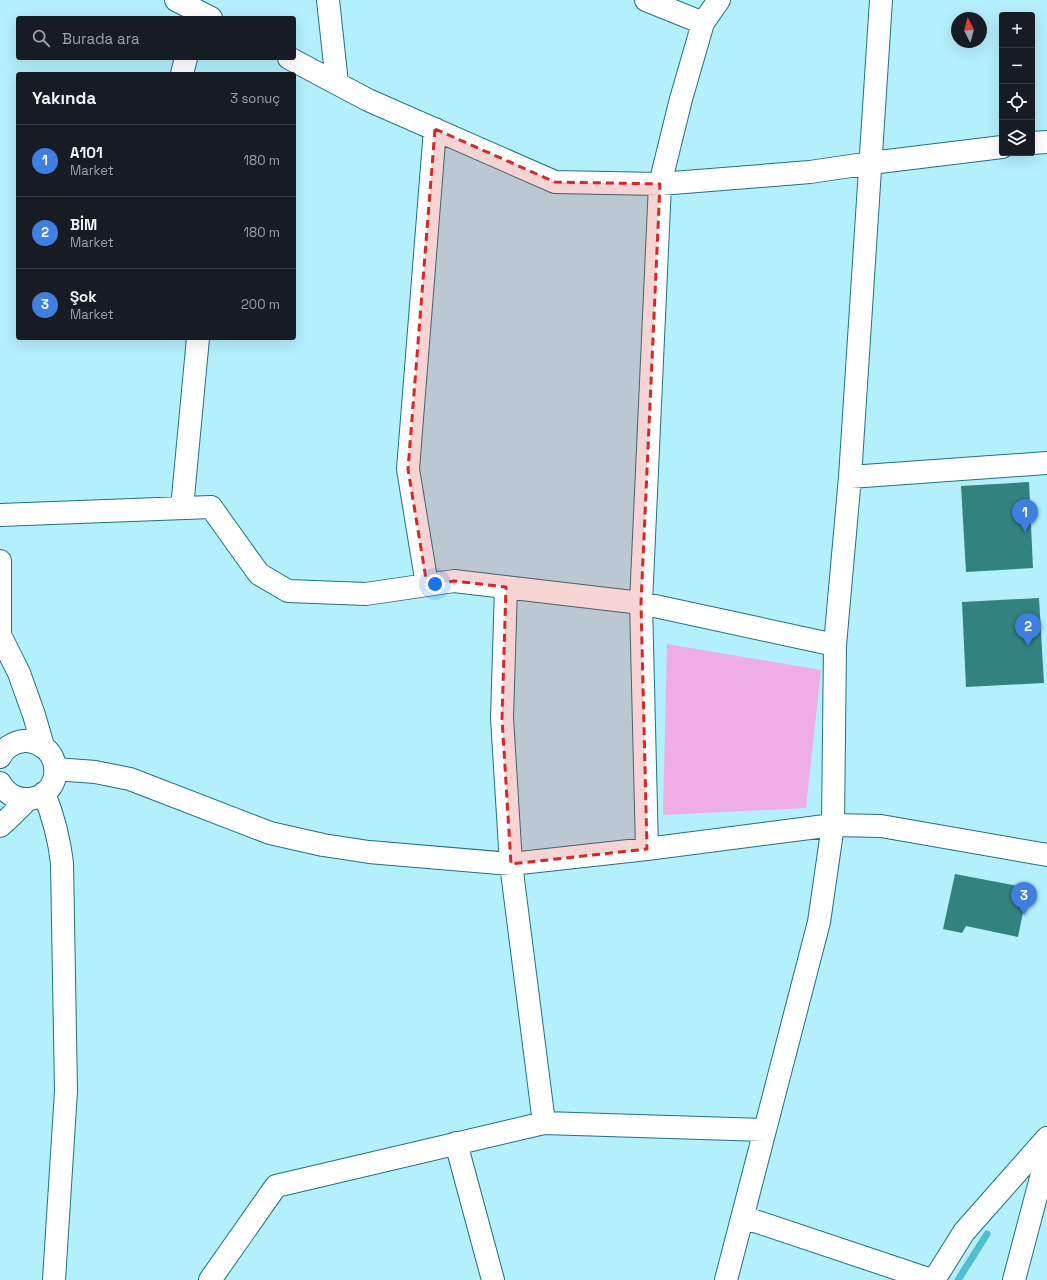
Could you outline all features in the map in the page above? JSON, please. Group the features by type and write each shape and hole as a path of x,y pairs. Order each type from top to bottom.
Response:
{"street":[{"path":"176,0 203,16"},
{"path":"328,0 337,83"},
{"path":"646,0 702,23"},
{"path":"647,849 641,603 660,184 702,23 719,0"},
{"path":"726,1280 819,922 833,825 835,645 850,477 881,0"},
{"path":"182,72 186,60"},
{"path":"293,60 368,100 555,182 660,184 810,172 999,147"},
{"path":"427,585 408,469 435,129"},
{"path":"1035,143 1047,142"},
{"path":"182,508 198,340"},
{"path":"850,477 1047,463"},
{"path":"0,515 211,507 259,574 288,591 366,594 454,581 641,603 835,645"},
{"path":"0,561 0,639 19,672 34,715 42,746"},
{"path":"506,587 502,718 511,864 544,1123"},
{"path":"0,826 50,787 54,778 55,769 54,760 49,752 34,742 25,741 1,749"},
{"path":"55,769 95,772 130,779 270,832 323,845 369,852 511,864 647,849 833,825 881,826 1047,855"},
{"path":"0,783 10,795 18,798 36,797"},
{"path":"36,797 54,819 59,839 62,863 66,1090 54,1280"},
{"path":"210,1280 276,1186 544,1123 765,1130"},
{"path":"743,1217 933,1280 964,1232 1047,1138"},
{"path":"456,1143 493,1280"},
{"path":"1014,1280 1047,1155"}],"highlighted area":[{"path":"435,129 555,182 660,184 641,603 647,849 511,864 502,718 506,587 454,581 427,585 408,469"}],"shaded area":[{"path":"667,644 821,670 806,808 663,815"}],"building":[{"path":"1029,482 1033,568 966,572 961,486"},
{"path":"1039,598 1044,683 966,687 962,602"},
{"path":"955,874 1028,888 1018,937 966,926 962,933 943,929"}],"waterway":[{"path":"958,1280 987,1234"}],"place":[{"name":"A101","path":"1025,532"},
{"name":"BİM","path":"1028,646"},
{"name":"Şok","path":"1024,915"}]}
